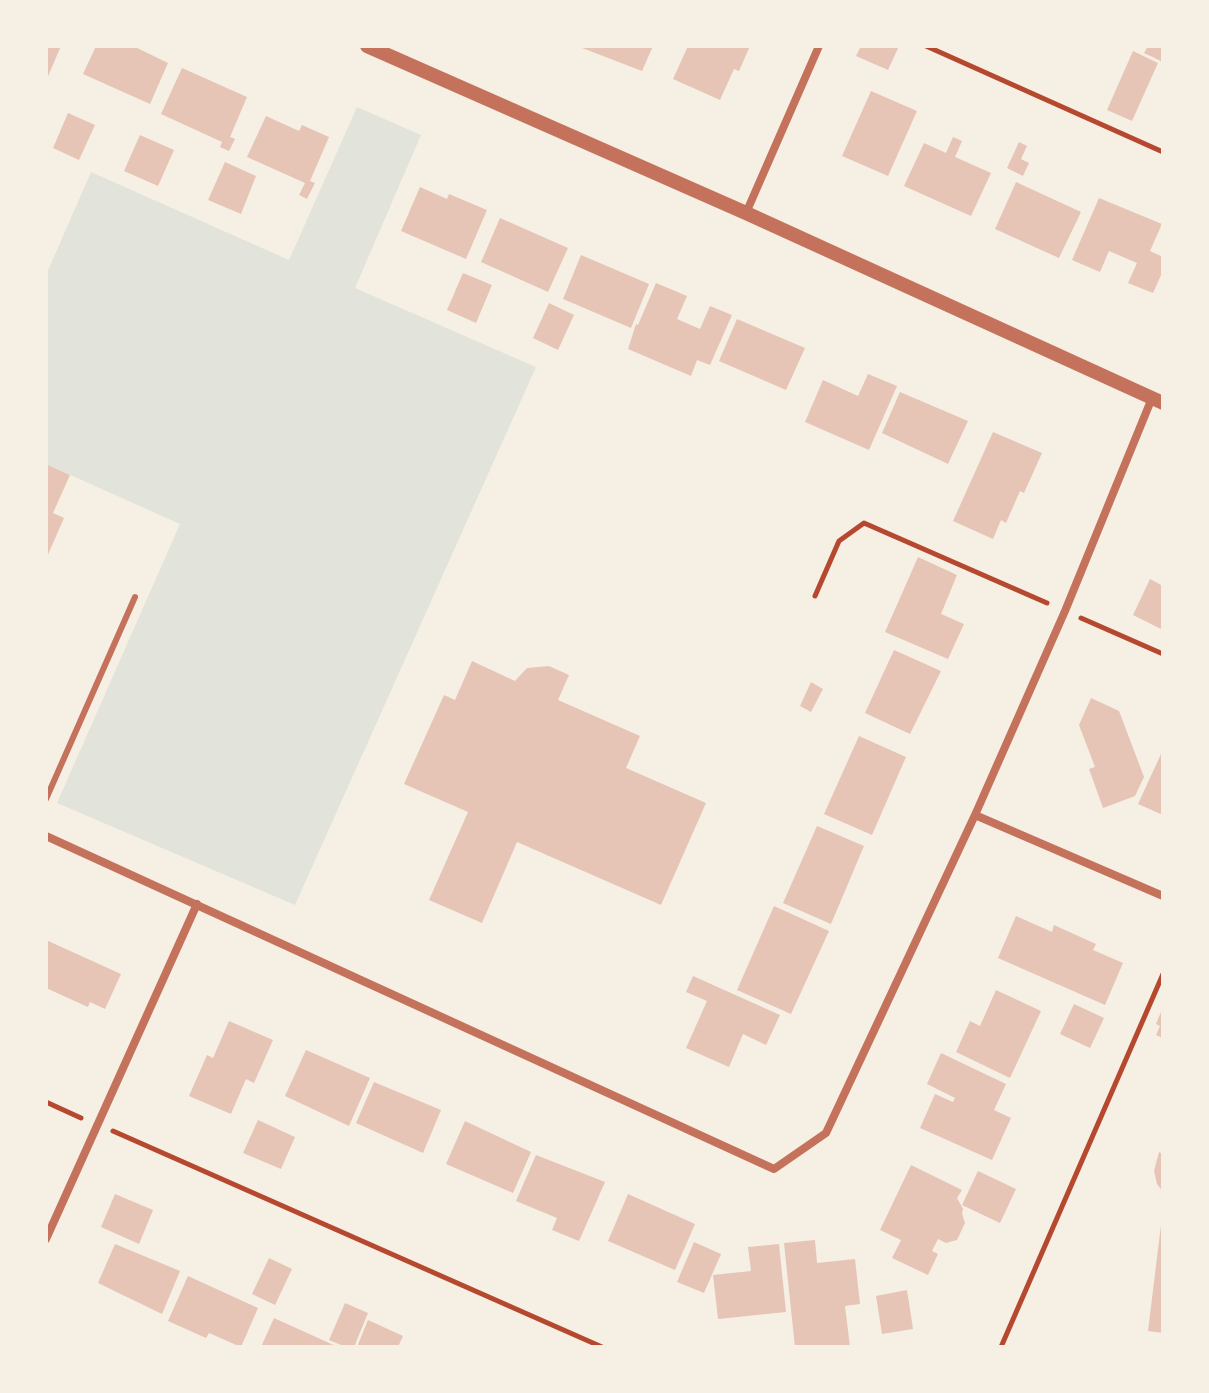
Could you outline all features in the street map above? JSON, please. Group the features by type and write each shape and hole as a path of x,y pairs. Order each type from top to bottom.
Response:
{"street":[{"path":"46,836 774,1169 826,1133 975,815 1158,401 746,213 367,46"},
{"path":"746,213 819,46"},
{"path":"975,815 1163,896"},
{"path":"46,1239 197,904"}],"lane":[{"path":"46,799 135,597"}],"path":[{"path":"926,46 1163,152"},
{"path":"815,596 839,541 864,523 1163,654"},
{"path":"1001,1347 1163,974"},
{"path":"46,1102 602,1347"}],"shaded area":[{"path":"357,107 421,135 355,288 536,367 295,905 57,803 180,524 46,464 46,275 91,172 289,260"}],"building":[{"path":"46,46 61,46 46,81"},
{"path":"96,46 133,46 168,63 150,104 83,74"},
{"path":"577,46 653,46 642,71"},
{"path":"688,46 750,46 739,71 734,69 720,100 673,79"},
{"path":"861,46 899,46 888,70 856,56"},
{"path":"1148,46 1163,46 1163,62 1144,53"},
{"path":"1133,51 1158,63 1132,121 1107,110"},
{"path":"182,68 247,97 230,137 235,139 229,151 220,147 222,142 161,114"},
{"path":"871,91 917,111 888,176 842,156"},
{"path":"68,113 95,125 79,160 53,148"},
{"path":"266,116 299,131 302,125 329,137 310,181 315,183 307,199 299,195 305,183 247,157"},
{"path":"140,135 174,150 158,186 124,171"},
{"path":"953,137 962,141 955,157 991,173 971,216 904,186 924,143 946,153"},
{"path":"1019,142 1027,146 1021,159 1029,163 1023,176 1007,168"},
{"path":"225,162 256,176 241,214 208,200"},
{"path":"1016,182 1081,212 1059,258 995,229"},
{"path":"420,187 447,199 449,194 487,210 466,259 401,231"},
{"path":"1099,198 1162,224 1150,251 1163,257 1163,271 1153,293 1128,283 1137,263 1109,251 1100,272 1072,260"},
{"path":"500,218 568,248 548,292 481,262"},
{"path":"581,255 649,284 631,328 563,299"},
{"path":"463,273 492,285 476,323 447,310"},
{"path":"656,283 687,296 677,319 700,329 710,306 732,315 710,365 697,360 691,376 628,349"},
{"path":"549,303 574,315 558,350 533,338"},
{"path":"737,319 805,348 786,390 719,361"},
{"path":"868,374 897,386 869,450 805,422 823,380 858,396"},
{"path":"900,392 968,421 948,464 882,433"},
{"path":"993,432 1042,453 1024,493 1020,491 1006,523 1001,520 993,539 953,521"},
{"path":"46,464 70,475 53,513 64,518 46,559"},
{"path":"918,557 957,575 941,614 964,624 948,659 885,632"},
{"path":"1150,579 1163,586 1163,630 1133,615"},
{"path":"894,650 941,671 910,734 865,713"},
{"path":"472,661 515,681 527,668 549,666 569,675 558,700 640,736 626,768 706,803 661,905 517,842 482,923 429,900 468,812 404,784 444,695 455,700"},
{"path":"811,682 823,689 811,712 800,706"},
{"path":"1091,698 1119,711 1144,777 1135,796 1103,808 1089,769 1095,767 1079,725"},
{"path":"859,736 906,757 872,835 824,814"},
{"path":"1163,755 1163,815 1138,804"},
{"path":"817,826 864,846 831,924 783,903"},
{"path":"774,906 829,931 791,1014 737,990"},
{"path":"1016,916 1052,932 1054,925 1096,944 1093,950 1123,963 1105,1005 998,958"},
{"path":"46,940 121,974 105,1009 90,1002 88,1007 46,988"},
{"path":"693,976 780,1015 766,1045 743,1034 729,1067 686,1048 707,1001 686,992"},
{"path":"996,990 1041,1011 1010,1078 956,1052 970,1021 980,1026"},
{"path":"1074,1004 1104,1018 1090,1048 1060,1034"},
{"path":"1163,1007 1163,1038 1156,1035 1160,1026 1156,1024"},
{"path":"229,1021 273,1040 254,1083 246,1079 231,1114 189,1096 207,1055 213,1058"},
{"path":"306,1050 370,1078 349,1126 285,1096"},
{"path":"941,1053 1006,1084 994,1110 1011,1118 992,1160 920,1128 935,1094 953,1102 955,1098 927,1084"},
{"path":"374,1082 441,1110 423,1153 356,1123"},
{"path":"258,1120 295,1137 281,1169 243,1153"},
{"path":"465,1121 531,1152 513,1193 446,1164"},
{"path":"1159,1152 1163,1154 1163,1192 1154,1171"},
{"path":"536,1155 605,1182 579,1241 552,1230 557,1218 516,1201"},
{"path":"911,1165 962,1190 957,1198 965,1223 957,1240 946,1243 938,1239 932,1251 938,1254 928,1275 892,1258 901,1240 880,1230"},
{"path":"978,1171 1016,1189 1000,1223 962,1205"},
{"path":"115,1194 153,1210 139,1244 101,1227"},
{"path":"628,1194 695,1224 675,1270 608,1241"},
{"path":"1163,1225 1163,1333 1148,1331"},
{"path":"815,1240 817,1263 855,1259 860,1304 845,1306 850,1347 795,1347 784,1243"},
{"path":"694,1242 721,1254 704,1293 677,1282"},
{"path":"115,1244 180,1271 162,1314 98,1283"},
{"path":"779,1244 786,1312 718,1319 713,1275 751,1271 748,1247"},
{"path":"269,1258 292,1269 275,1305 252,1294"},
{"path":"188,1276 258,1308 241,1347 209,1333 206,1338 168,1321"},
{"path":"907,1290 913,1329 882,1334 876,1296"},
{"path":"345,1303 368,1313 354,1347 329,1340"},
{"path":"274,1318 338,1347 261,1347"},
{"path":"368,1320 403,1336 398,1347 357,1347"}]}
